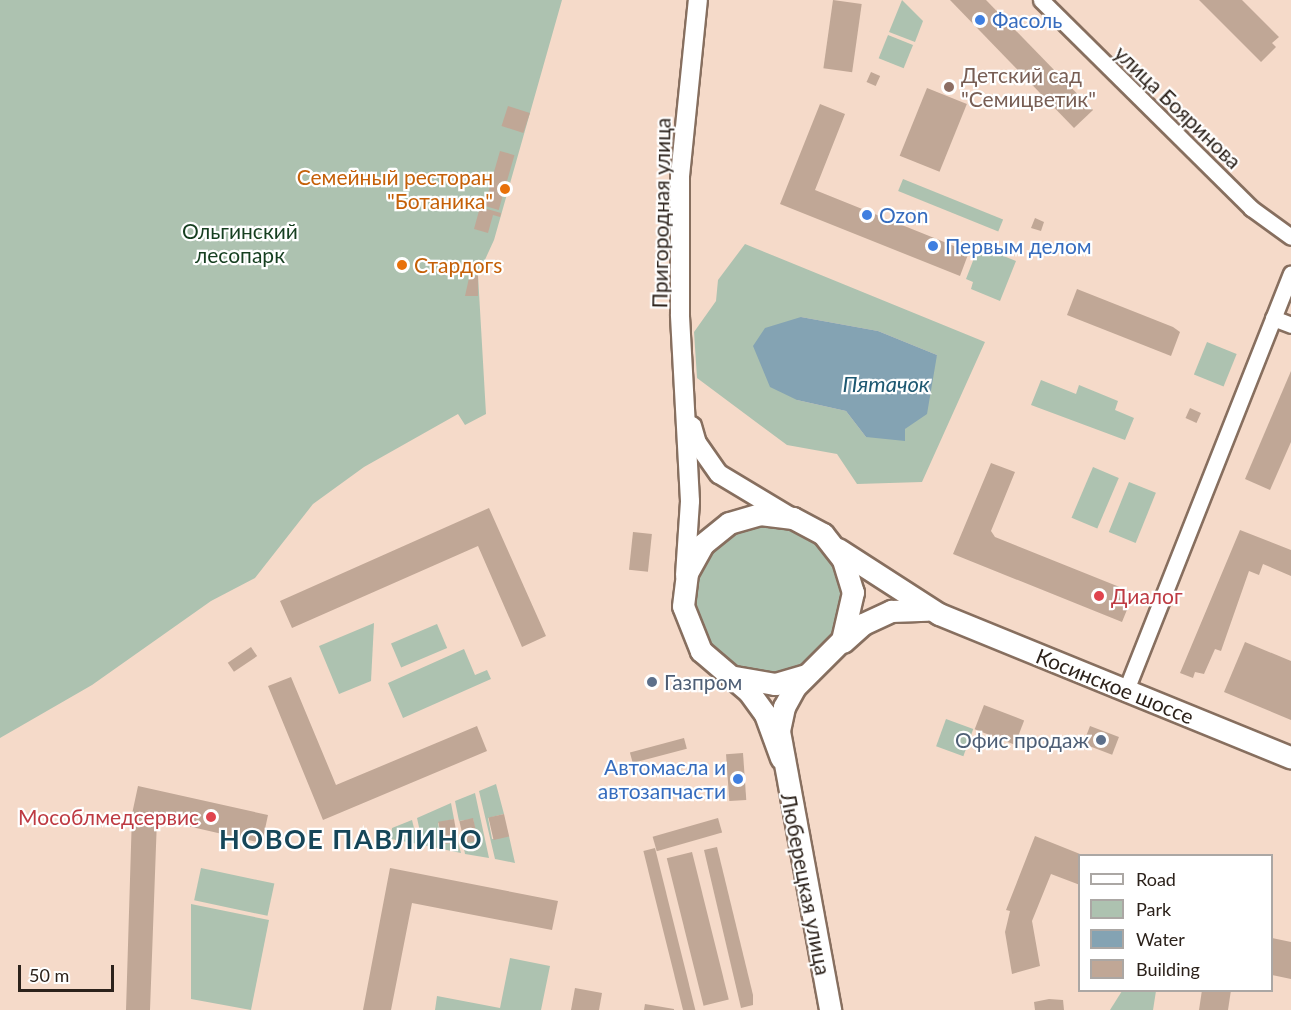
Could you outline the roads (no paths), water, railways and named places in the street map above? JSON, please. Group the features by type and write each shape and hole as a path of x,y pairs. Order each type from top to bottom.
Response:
{"main road":[{"path":"726,673 775,684 827,660 852,609 849,575 835,547 794,518 760,514 715,532 693,558 684,589 692,638 726,673 748,691 765,714 781,758"},
{"name":"Косинское шоссе","path":"835,547 939,614"},
{"name":"Косинское шоссе","path":"781,758 784,706 795,687 827,660 862,624 891,611 914,608 939,614 1291,758"},
{"name":"Люберецкая улица","path":"781,758 830,1010"}],"street":[{"name":"Пригородная улица","path":"685,391 680,176 698,0"},
{"name":"улица Бояринова","path":"1041,0 1260,216 1291,237"},
{"path":"1126,690 1291,273"},
{"path":"1273,318 1291,325"},
{"path":"685,391 697,443 719,474 794,518"},
{"path":"684,589 690,501 685,391"}],"water":[{"name":"Пятачок","path":"801,317 878,331 937,355 927,414 905,429 905,441 866,437 846,411 797,400 770,387 753,346 765,328"}],"place":[{"name":"Фасоль","path":"980,20"},
{"name":"Детский сад \"Семицветик\"","path":"949,87"},
{"name":"Семейный ресторан \"Ботаника\"","path":"505,189"},
{"name":"Ozon","path":"867,215"},
{"name":"Первым делом","path":"933,246"},
{"name":"Стардогs","path":"402,265"},
{"name":"Диалог","path":"1099,596"},
{"name":"Газпром","path":"652,682"},
{"name":"Офис продаж","path":"1101,740"},
{"name":"Автомасла и автозапчасти","path":"738,779"},
{"name":"Мособлмедсервис","path":"211,817"}],"district":[{"name":"НОВОЕ ПАВЛИНО","path":"351,839"}],"park label":[{"name":"Ольгинский лесопарк","path":"240,243"}]}
